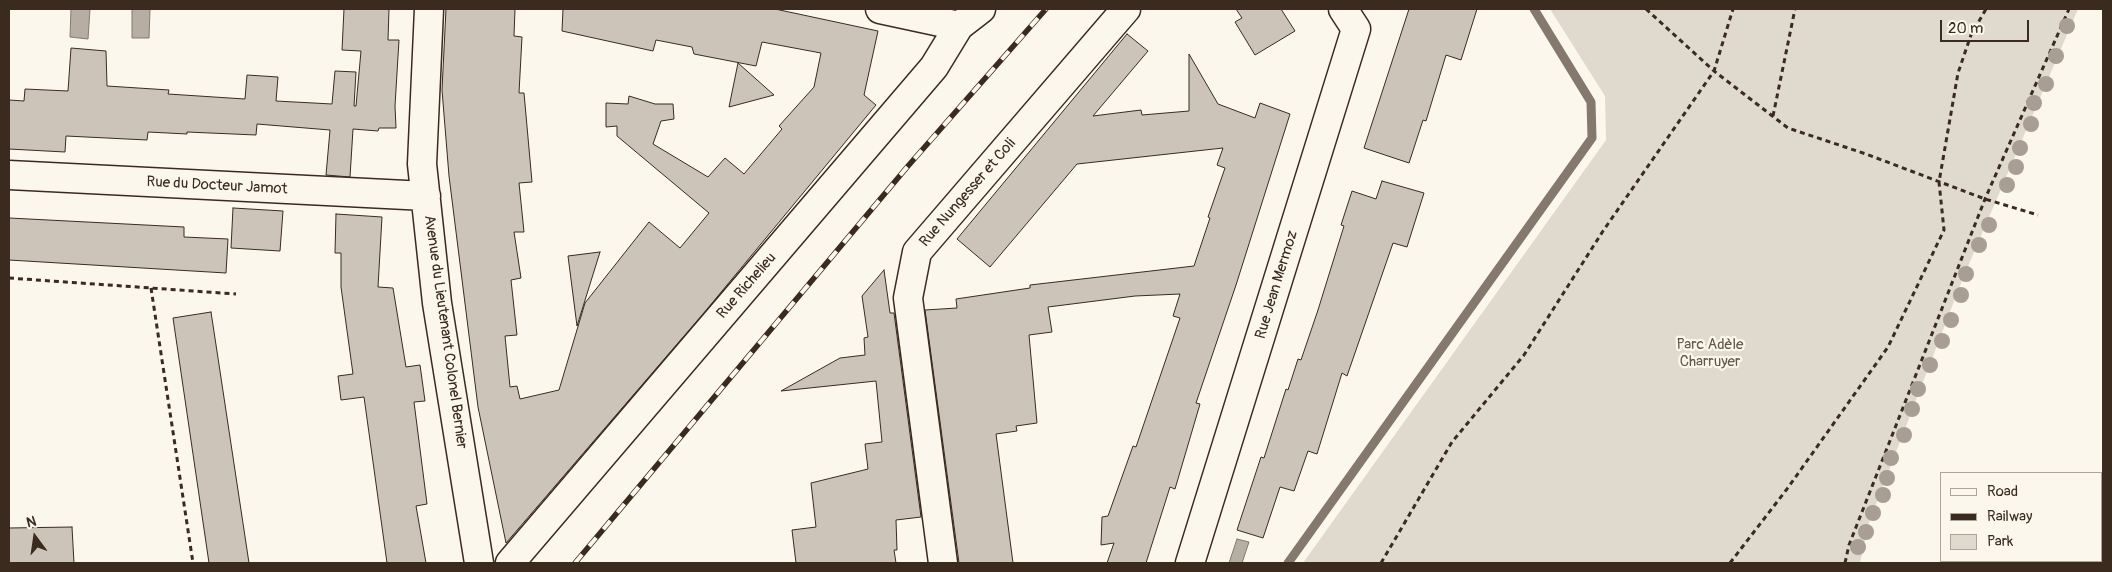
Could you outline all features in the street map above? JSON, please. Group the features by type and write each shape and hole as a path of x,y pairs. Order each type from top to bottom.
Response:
{"street":[{"name":"Avenue du Lieutenant Colonel Bernier","path":"429,9 422,164 437,303 479,563"},
{"path":"880,9 959,26"},
{"name":"Rue Richelieu","path":"510,563 934,67 959,26 981,9"},
{"name":"Rue Nungesser et Coli","path":"943,563 908,298 917,252 1126,9"},
{"name":"Rue Jean Mermoz","path":"1190,563 1356,28 1344,9"},
{"name":"Rue du Docteur Jamot","path":"9,175 426,196"}],"path":[{"path":"1646,9 1714,71 1788,128 1985,199 2038,215"},
{"path":"1381,563 1452,442 1524,355 1603,231 1714,71 1733,9"},
{"path":"1773,116 1795,9"},
{"path":"1730,563 1787,489 1888,347 1944,230 1939,182 1958,74 1971,35 1986,9"},
{"path":"1845,563 1849,545 1985,199 2069,9"},
{"path":"9,278 236,294"},
{"path":"151,288 193,563"}],"green space":[{"name":"Parc Adèle Charruyer","path":"1550,9 2078,9 1963,278 1868,525 1860,563 1303,563 1606,140 1605,96"}],"shaded area":[{"path":"71,9 90,9 88,39 70,37"},
{"path":"132,9 150,9 149,38 132,38"},
{"path":"1237,539 1249,542 1242,563 1229,563"}],"building":[{"path":"344,9 389,9 388,40 399,40 395,106 396,128 379,128 378,131 353,129 350,177 326,175 330,130 257,124 256,135 148,132 147,140 66,136 65,152 9,149 9,100 24,101 25,89 68,91 71,48 106,51 107,86 169,90 168,94 245,99 247,75 278,77 276,101 332,104 335,71 356,72 354,106 356,106 361,51 342,50"},
{"path":"446,9 515,9 514,36 522,37 519,93 524,93 532,182 519,183 524,232 514,232 521,278 511,280 517,335 505,336 510,387 517,386 520,399 559,390 585,303 649,222 680,248 709,213 617,136 617,126 606,127 606,103 628,104 629,96 655,104 673,104 674,119 661,121 653,144 708,177 725,158 744,174 782,129 779,126 814,87 821,53 762,42 756,66 694,54 692,47 656,40 653,51 562,31 563,9 775,9 878,31 864,95 876,105 703,314 506,543 478,407 449,176 442,90"},
{"path":"1236,9 1281,9 1295,31 1255,55 1235,22 1242,18"},
{"path":"1409,9 1477,9 1461,60 1446,55 1426,121 1423,120 1409,163 1364,148"},
{"path":"1127,34 1148,51 1093,116 1141,110 1142,115 1189,111 1189,54 1218,104 1255,118 1260,103 1290,114 1236,285 1196,403 1200,404 1175,489 1170,487 1146,563 1107,563 1114,543 1101,545 1102,517 1108,516 1133,446 1136,447 1180,318 1173,316 1180,294 1135,296 1048,307 1052,332 1029,335 1037,423 1016,426 1017,431 996,434 1013,563 959,563 925,310 957,308 956,299 1030,288 1030,285 1194,266 1210,218 1208,217 1225,168 1217,165 1223,148 1077,164 990,267 957,239"},
{"path":"738,63 774,95 729,107"},
{"path":"1382,181 1424,193 1407,247 1393,243 1347,376 1342,373 1317,454 1308,451 1294,491 1280,487 1263,538 1237,530 1261,457 1264,458 1286,389 1288,390 1298,359 1301,360 1318,310 1344,226 1341,225 1352,191 1376,199"},
{"path":"233,208 283,211 280,251 231,248"},
{"path":"336,214 382,217 378,287 393,288 406,367 420,365 425,401 414,402 427,504 416,506 426,563 387,563 364,397 341,400 338,376 353,374 341,287 341,253 335,253"},
{"path":"9,218 184,227 184,237 228,239 226,273 9,260"},
{"path":"600,252 577,326 568,256"},
{"path":"884,270 890,313 894,313 921,517 896,520 897,550 894,550 896,563 796,563 792,530 816,527 811,483 868,469 865,444 882,442 876,381 781,391 840,358 865,355 864,338 868,337 862,296"},
{"path":"211,312 249,563 209,563 173,318"},
{"path":"72,527 74,563 9,563 9,528"}],"waterway":[{"path":"1288,563 1592,138 1591,102 1534,9"}],"railway":[{"path":"575,563 908,166 1046,9"}]}
